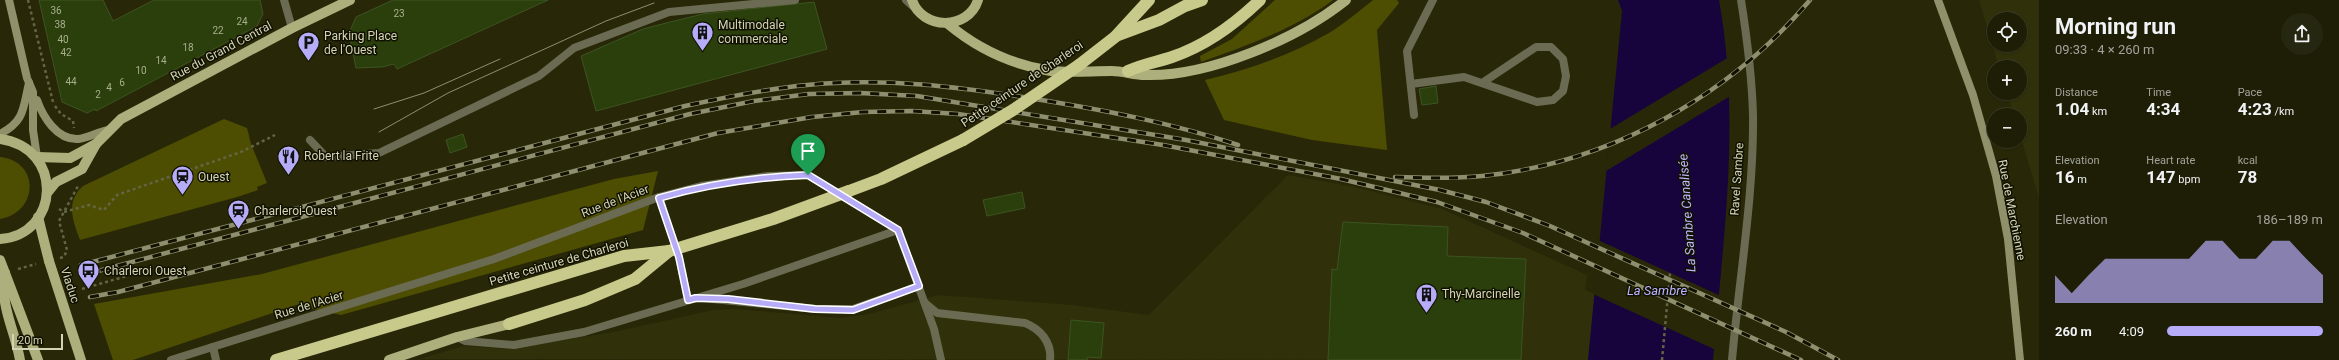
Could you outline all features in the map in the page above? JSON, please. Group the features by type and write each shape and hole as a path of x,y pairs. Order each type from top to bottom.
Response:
{"highway":[{"path":"1115,37 1159,20 1185,6 1202,0"},
{"path":"1128,71 1144,64 1172,57 1197,46 1220,33 1244,15 1260,0"},
{"name":"Petite ceinture de Charleroi","path":"276,360 624,256 669,250 801,209 881,179 963,140 1014,110 1079,65 1115,37 1147,1"},
{"path":"509,324 585,300 635,279 669,250"}],"main road":[{"path":"0,239 21,234 38,216 47,200 48,192 44,170 37,157 34,130 33,92 29,83 9,0"},
{"name":"Rue du Grand Central","path":"48,192 56,182 82,169 96,144 108,130 121,119 292,28 350,0"},
{"path":"912,0 919,13 934,22 948,24 960,21 969,14 978,0"},
{"name":"Rue de Marchienne","path":"1938,0 1973,95 1996,176 2008,239 2020,360"},
{"path":"948,24 985,50 1019,63 1052,71 1128,71 1144,75 1176,73 1214,65 1290,36 1345,1"},
{"path":"0,134 18,122 23,111 29,83"},
{"name":"Rue du Grand Central","path":"33,92 46,119 62,134 80,139 108,130"},
{"path":"0,139 12,140 37,157"},
{"name":"Rue du Grand Central","path":"37,157 70,158 96,144"},
{"name":"Viaduc","path":"38,216 49,261 81,360"},
{"path":"0,260 38,360"},
{"path":"5,273 0,289 1,302 18,347 20,360"},
{"path":"389,360 457,337 509,324"}],"street":[{"path":"284,0 292,28"},
{"path":"310,140 326,157 379,153 539,76 574,48 669,12 795,0"},
{"path":"906,0 919,13"},
{"path":"1414,114 1407,51 1433,0"},
{"name":"Ravel Sambre","path":"1732,360 1750,183 1753,116 1747,42 1741,0"},
{"path":"1411,84 1464,77 1537,102 1553,100 1563,91 1566,76 1563,59 1551,47 1536,47 1482,83"},
{"name":"Rue de l'Acier","path":"171,360 494,259 659,198 701,186 768,176 808,175 898,230"},
{"path":"659,198 692,299"},
{"path":"457,337 465,341 514,345 584,332 692,299 898,230 925,303 942,360"},
{"path":"692,299 815,309 853,310 919,286"},
{"path":"925,303 937,313 1025,323 1036,328 1046,340 1050,360"},
{"path":"213,347 216,360"}],"path":[{"path":"28,0 52,102 62,114 73,121 74,130"},
{"path":"59,209 64,212 89,205 104,210 117,195 241,152 275,134"},
{"path":"1662,360 1670,273"},
{"path":"82,289 127,276"}],"shaded area":[{"path":"1275,0 1333,0 1302,20 1269,36 1201,62 1200,56 1232,39"},
{"path":"1373,0 1397,0 1399,3 1377,30 1387,150 1312,140 1224,120 1205,80 1253,67 1314,41 1335,29"},
{"path":"1979,0 2039,0 2039,198 2024,148 2027,148 2027,108 2012,108 2009,100 2027,100 2027,60 1997,60 1995,52 2027,52 2027,12 1987,12 1987,27"},
{"path":"224,119 247,128 251,144 267,183 257,187 258,190 237,197 80,240 73,219 72,205 77,192 83,186"},
{"path":"0,157 13,161 22,167 28,177 30,187 28,197 22,207 13,214 0,219"},
{"path":"658,171 643,230 341,315 296,305 133,360 113,360 94,304 262,274 614,179"},
{"name":"Thy-Marcinelle","path":"1288,175 1350,186 1442,209 1587,275 1585,290 1595,294 1588,360 420,359 464,346 506,349 614,332 713,310 736,309 840,318 869,314 938,295 1072,305 1149,315"}],"water":[{"name":"La Sambre","path":"1618,0 1719,0 1729,90 1729,135 1725,225 1713,360 1588,360 1622,11"}],"pier":[{"path":"1729,57 1732,95 1606,171 1610,129"},
{"path":"1598,240 1721,296 1716,350 1593,294"}],"building":[{"path":"39,0 103,0 113,21 154,0 260,0 263,14 257,26 96,111 95,109 87,113 62,102"},
{"path":"393,0 548,0 397,69 394,64 382,67 356,68 349,33 356,17"},
{"name":"Multimodale commerciale","path":"814,2 827,49 596,111 581,56 643,29 703,14"},
{"path":"1436,86 1438,103 1422,105 1419,89"},
{"path":"463,134 467,147 450,153 446,140"},
{"path":"1022,192 1025,208 987,216 983,200"},
{"name":"Thy-Marcinelle","path":"1343,222 1448,227 1447,256 1526,259 1521,360 1328,360 1332,269 1337,270"},
{"path":"1071,320 1104,323 1101,358 1088,357 1087,360 1068,360"}],"tram line":[{"path":"379,132 448,93 606,21 654,3"},
{"path":"374,109 424,93 500,59"}],"railway":[{"path":"1395,177 1471,177 1529,169 1576,157 1620,140 1663,120 1704,95 1742,67 1778,35 1810,0"},
{"path":"81,265 685,106 716,99 807,85 864,82 921,84 950,87 1061,103 1138,118 1188,130 1238,145"},
{"path":"83,275 690,114 754,101 809,94 860,93 917,96 1186,140 1440,190 1486,202 1550,226 1786,332 1838,360"},
{"path":"90,297 118,292 718,133 812,117 863,112 912,111 958,114 1163,145 1341,179 1437,202 1523,233 1801,360"}],"place":[{"name":"Multimodale commerciale","path":"703,52"},
{"name":"Parking Place de l'Ouest","path":"309,62"},
{"name":"Robert la Frite","path":"288,176"},
{"name":"Ouest","path":"182,196"},
{"name":"Charleroi-Ouest","path":"239,230"},
{"name":"Charleroi Ouest","path":"89,290"},
{"name":"Thy-Marcinelle","path":"1427,314"}],"route":[{"path":"808,175 898,230 919,286 853,310 815,309 728,299 696,298 688,300 679,257 667,217 659,198 701,186 768,176 808,175"}],"water label":[{"name":"La Sambre Canalisée","path":"1687,213"}]}
